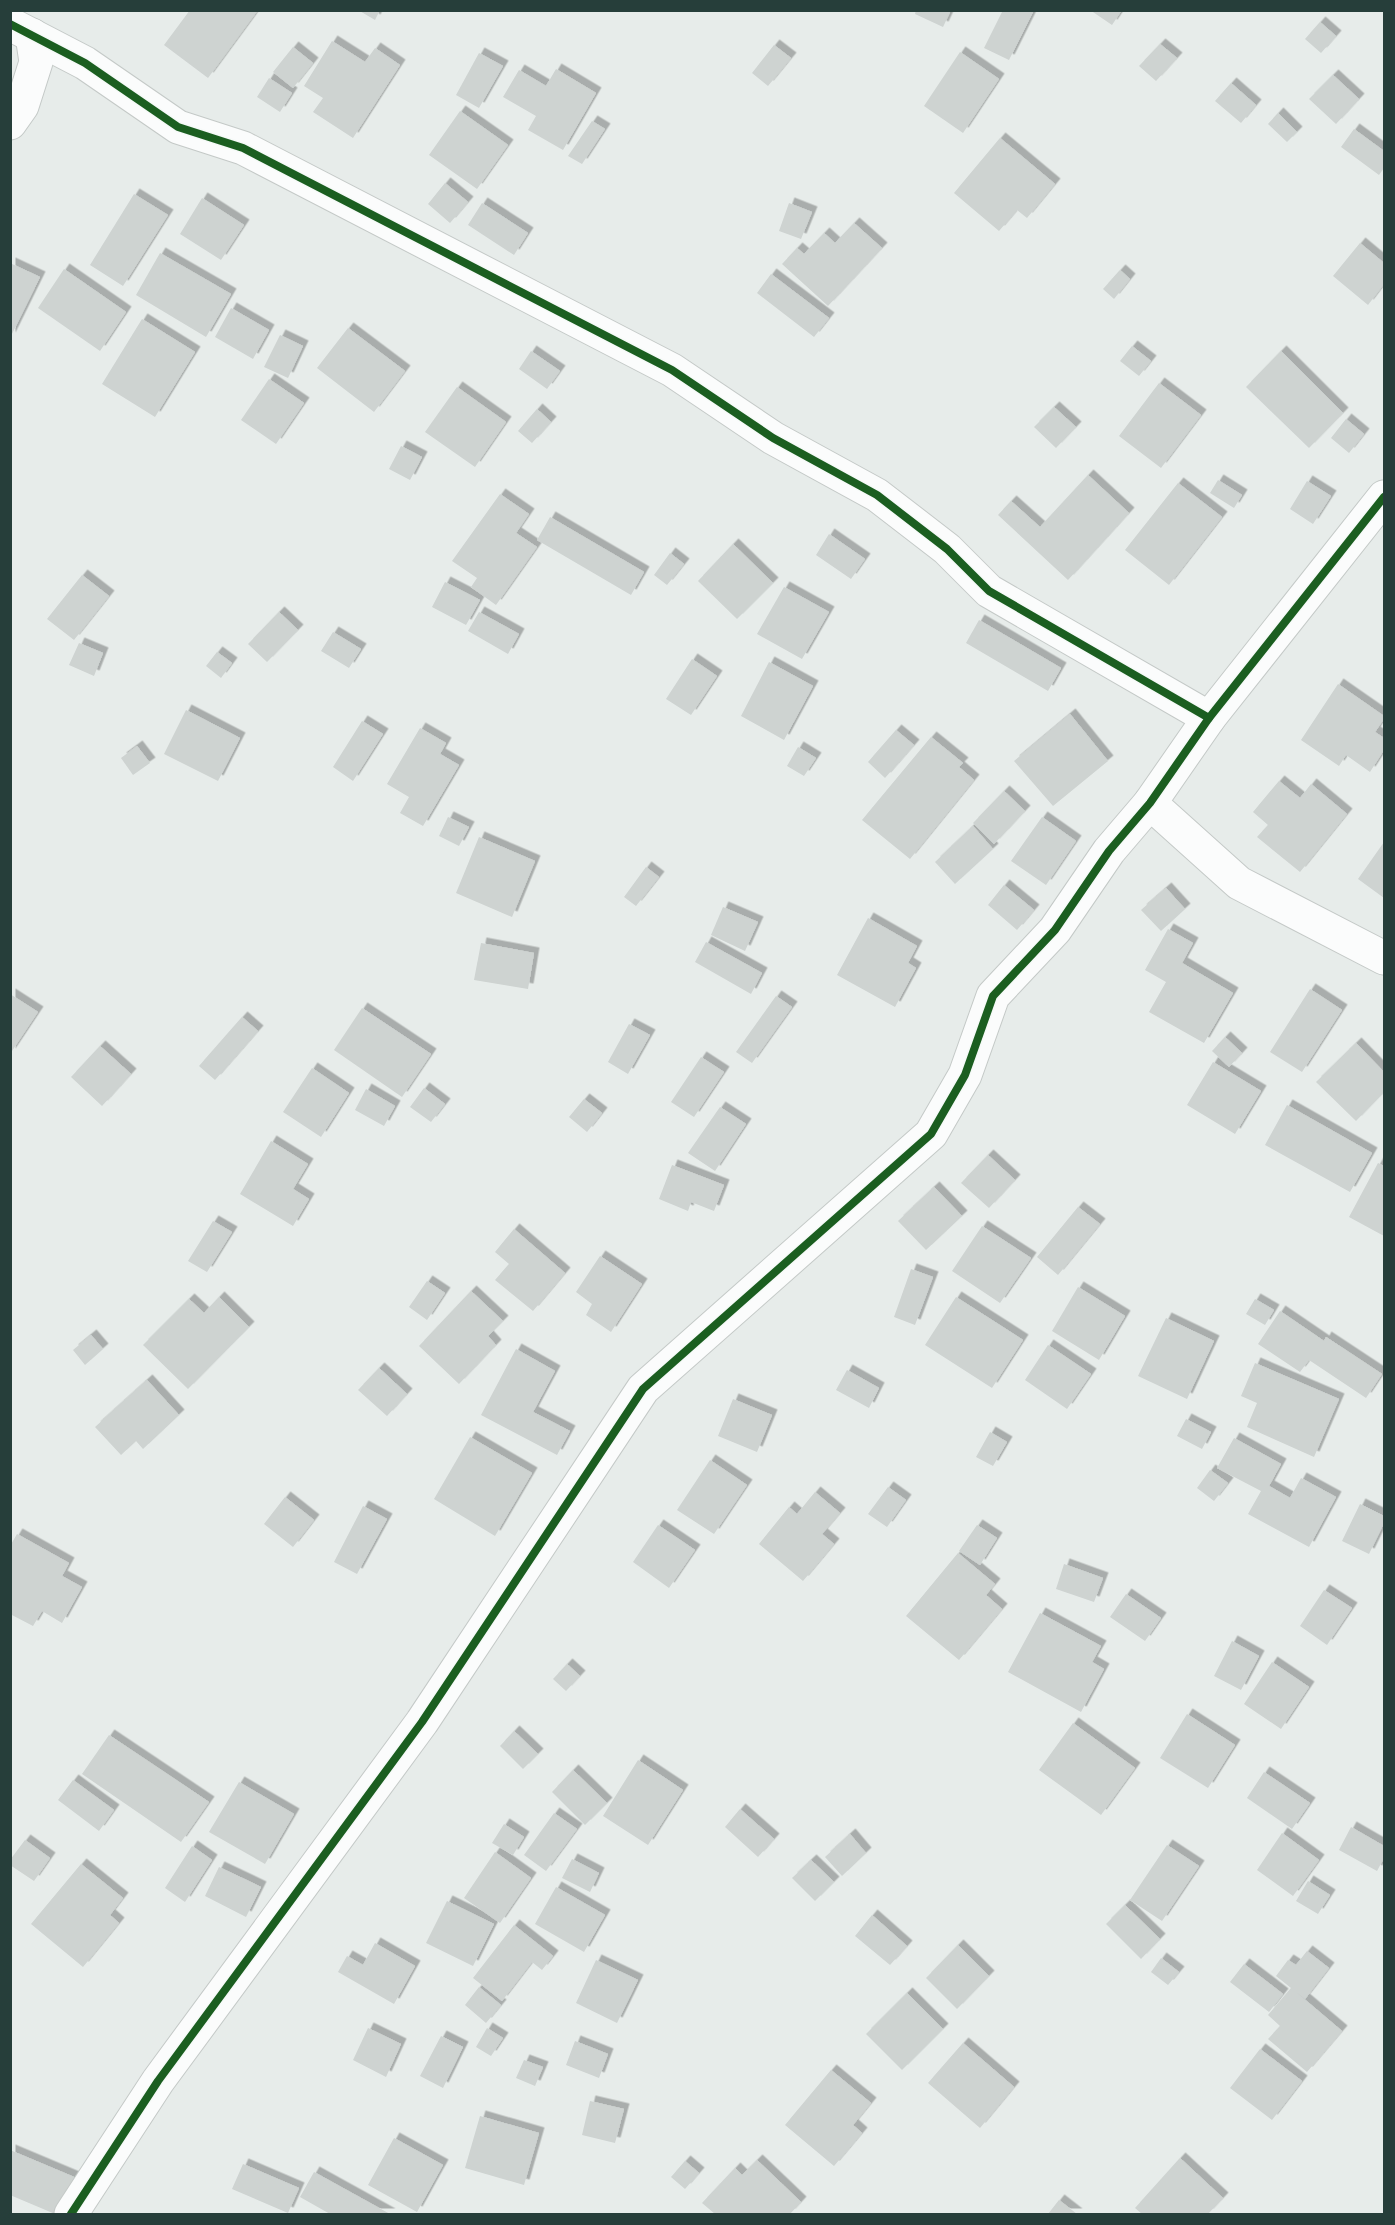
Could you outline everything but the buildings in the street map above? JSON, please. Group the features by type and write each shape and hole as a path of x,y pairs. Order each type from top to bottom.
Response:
{"street":[{"path":"10,123 22,106 36,62 21,30"},
{"path":"21,30 85,63 178,127 243,148 672,370 773,438 877,495 947,549 989,591 1209,718"},
{"path":"71,2214 158,2081 423,1722 643,1389 931,1134 965,1075 993,996 1055,930 1108,851 1150,802 1209,718 1384,497"},
{"path":"1150,802 1239,883 1384,958"}],"cycle path":[{"path":"10,24 85,63 178,127 243,148 672,370 773,438 877,495 947,549 989,591 1209,718"},
{"path":"71,2214 158,2081 422,1722 643,1389 931,1134 965,1075 993,996 1055,930 1109,851 1150,803 1209,718 1384,497"}]}
